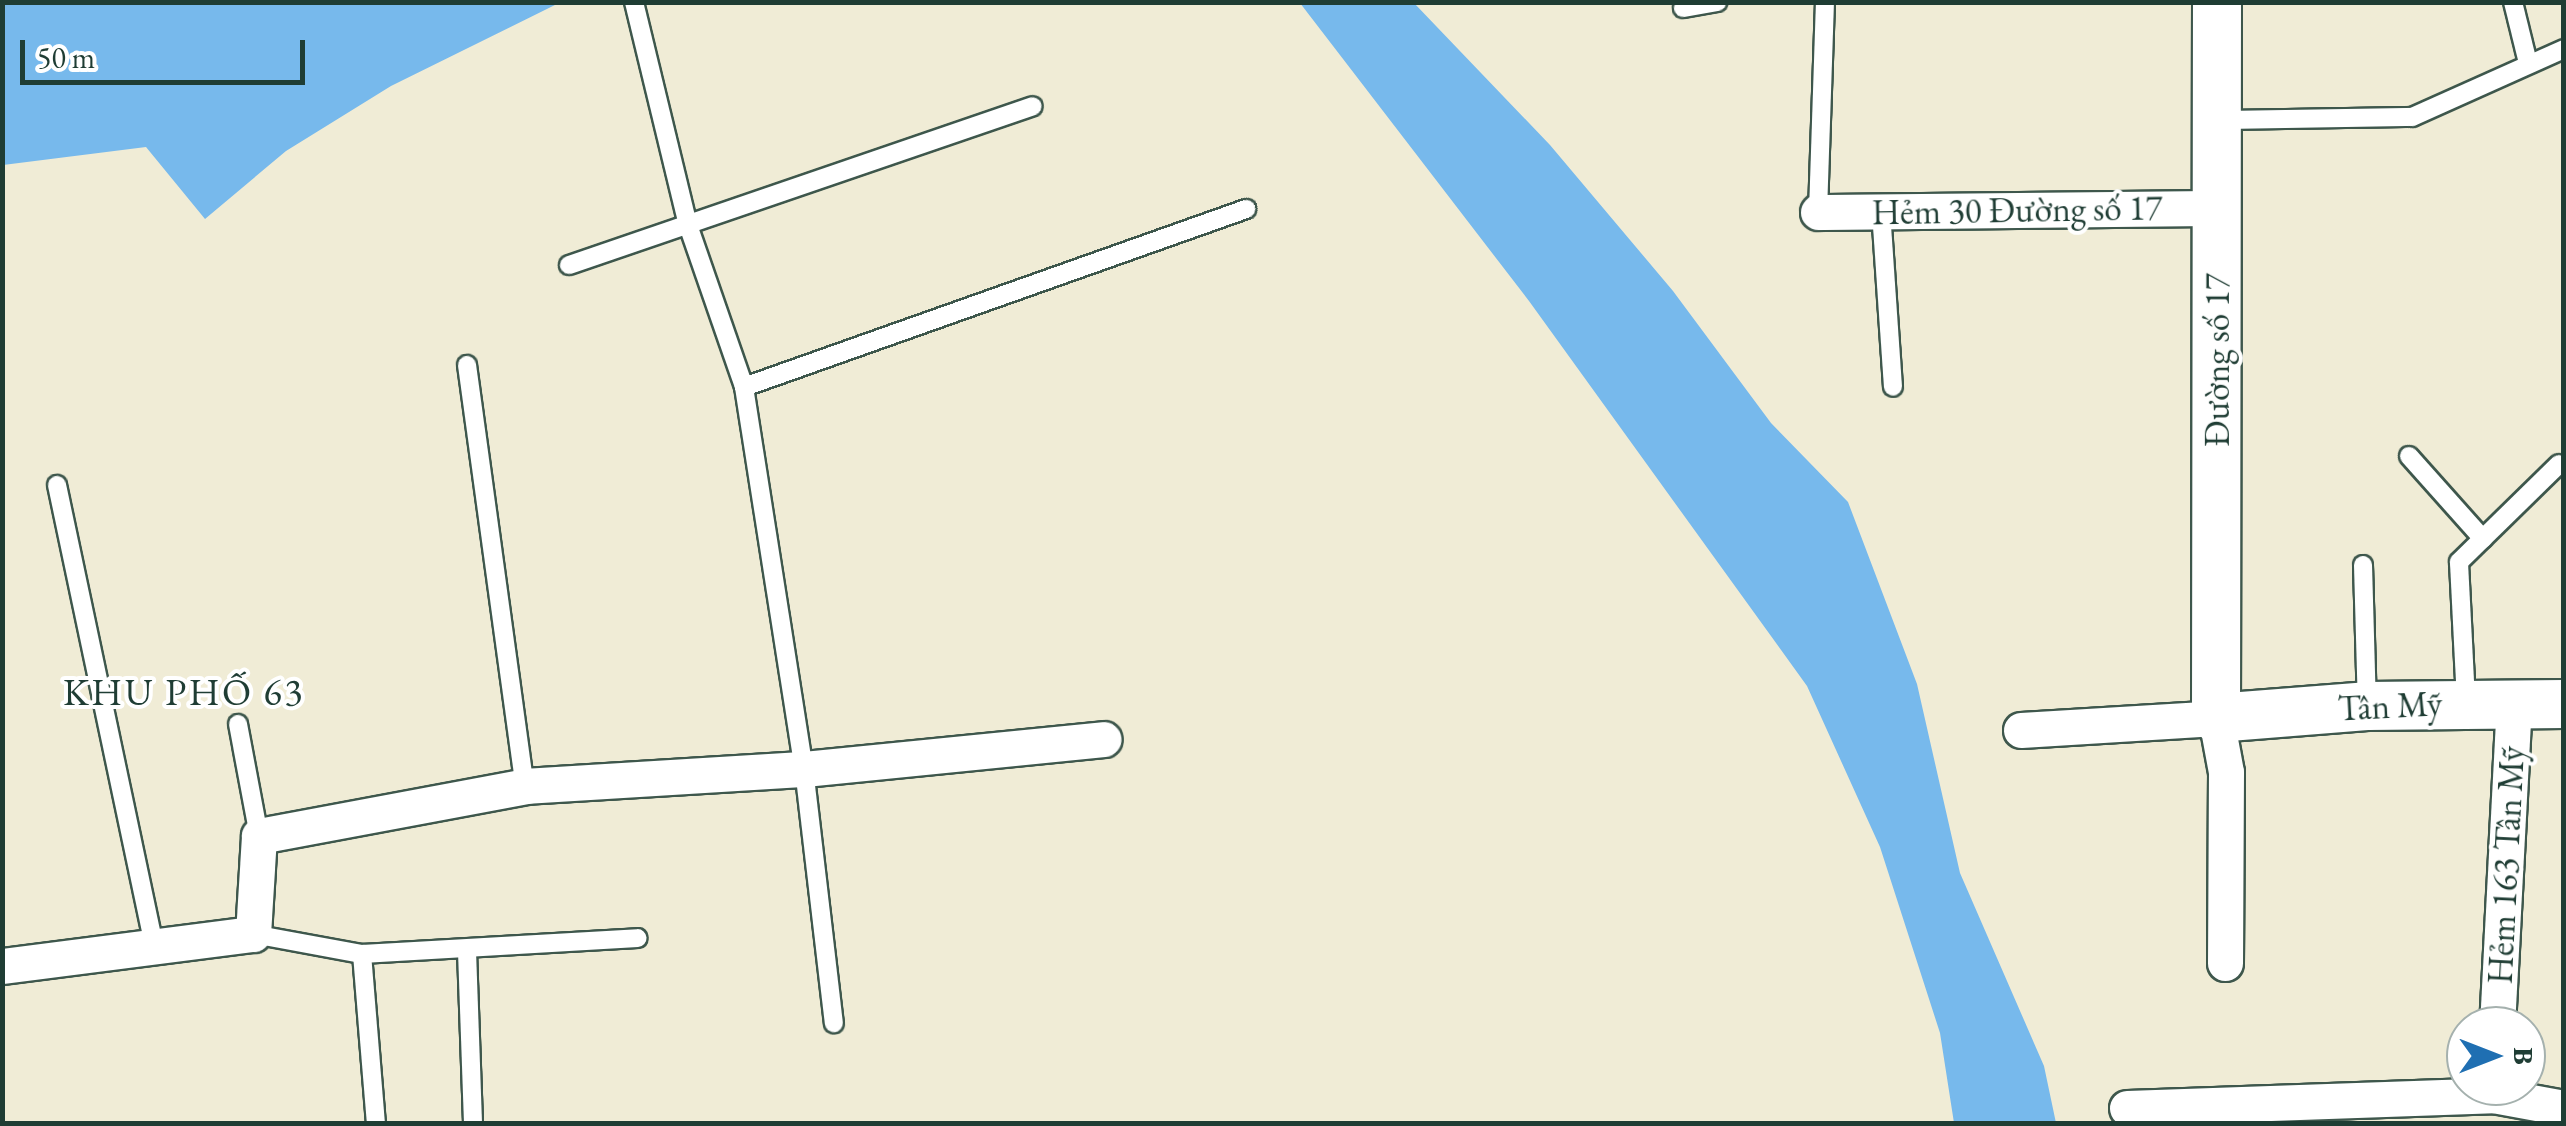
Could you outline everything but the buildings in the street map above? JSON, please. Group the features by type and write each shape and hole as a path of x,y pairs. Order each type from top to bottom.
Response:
{"street":[{"name":"Đường số 17","path":"2216,718 2217,2"},
{"name":"Hẻm 30 Đường số 17","path":"1818,212 2217,208"},
{"name":"Hẻm 163 Tân Mỹ","path":"2498,1006 2514,704"},
{"name":"Tân Mỹ","path":"2216,718 2367,706 2564,704"},
{"path":"2021,730 2216,718 2226,772 2225,963"},
{"path":"2,966 253,934 259,836 525,786 804,769 1104,739"},
{"path":"2127,1108 2446,1092"}],"lane":[{"path":"634,2 688,225 744,386 804,769 834,1023"},
{"path":"1683,8 1717,2"},
{"path":"1818,212 1826,2"},
{"path":"2512,2 2528,63"},
{"path":"2217,120 2412,117 2564,49"},
{"path":"569,264 1033,106"},
{"path":"744,386 1246,210"},
{"path":"1881,211 1893,387"},
{"path":"467,365 525,786"},
{"path":"2409,456 2483,539"},
{"path":"2466,703 2459,562 2558,464"},
{"path":"57,485 154,946"},
{"path":"2363,565 2367,706"},
{"path":"238,724 259,836"},
{"path":"253,934 362,954 467,951 638,938"},
{"path":"467,951 473,1124"},
{"path":"362,954 376,1124"}],"water":[{"path":"2,3 559,3 391,86 286,151 205,219 146,147 3,165"},
{"path":"1300,3 1414,3 1550,145 1673,291 1771,423 1848,502 1917,684 1960,873 2044,1066 2056,1123 1954,1123 1940,1033 1880,847 1807,686 1529,301"}],"district":[{"name":"KHU PHỐ 63","path":"184,692"}]}
